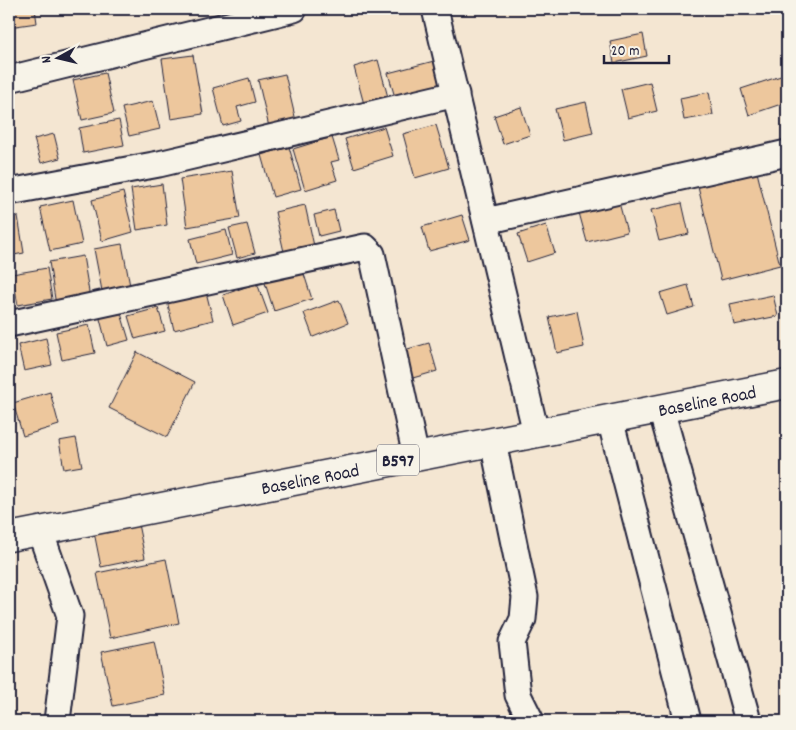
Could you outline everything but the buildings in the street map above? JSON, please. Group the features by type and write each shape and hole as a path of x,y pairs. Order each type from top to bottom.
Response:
{"main road":[{"name":"Baseline Road","path":"9,537 787,384"}],"street":[{"path":"9,79 294,9"},
{"path":"435,9 536,432"},
{"path":"9,192 159,164 456,94"},
{"path":"486,221 787,153"},
{"path":"9,324 365,247 372,254 416,457"},
{"path":"661,409 748,721"},
{"path":"610,419 688,721"},
{"path":"492,442 525,597 523,618 512,642 518,695 530,721"},
{"path":"40,531 70,616 57,721"}]}
